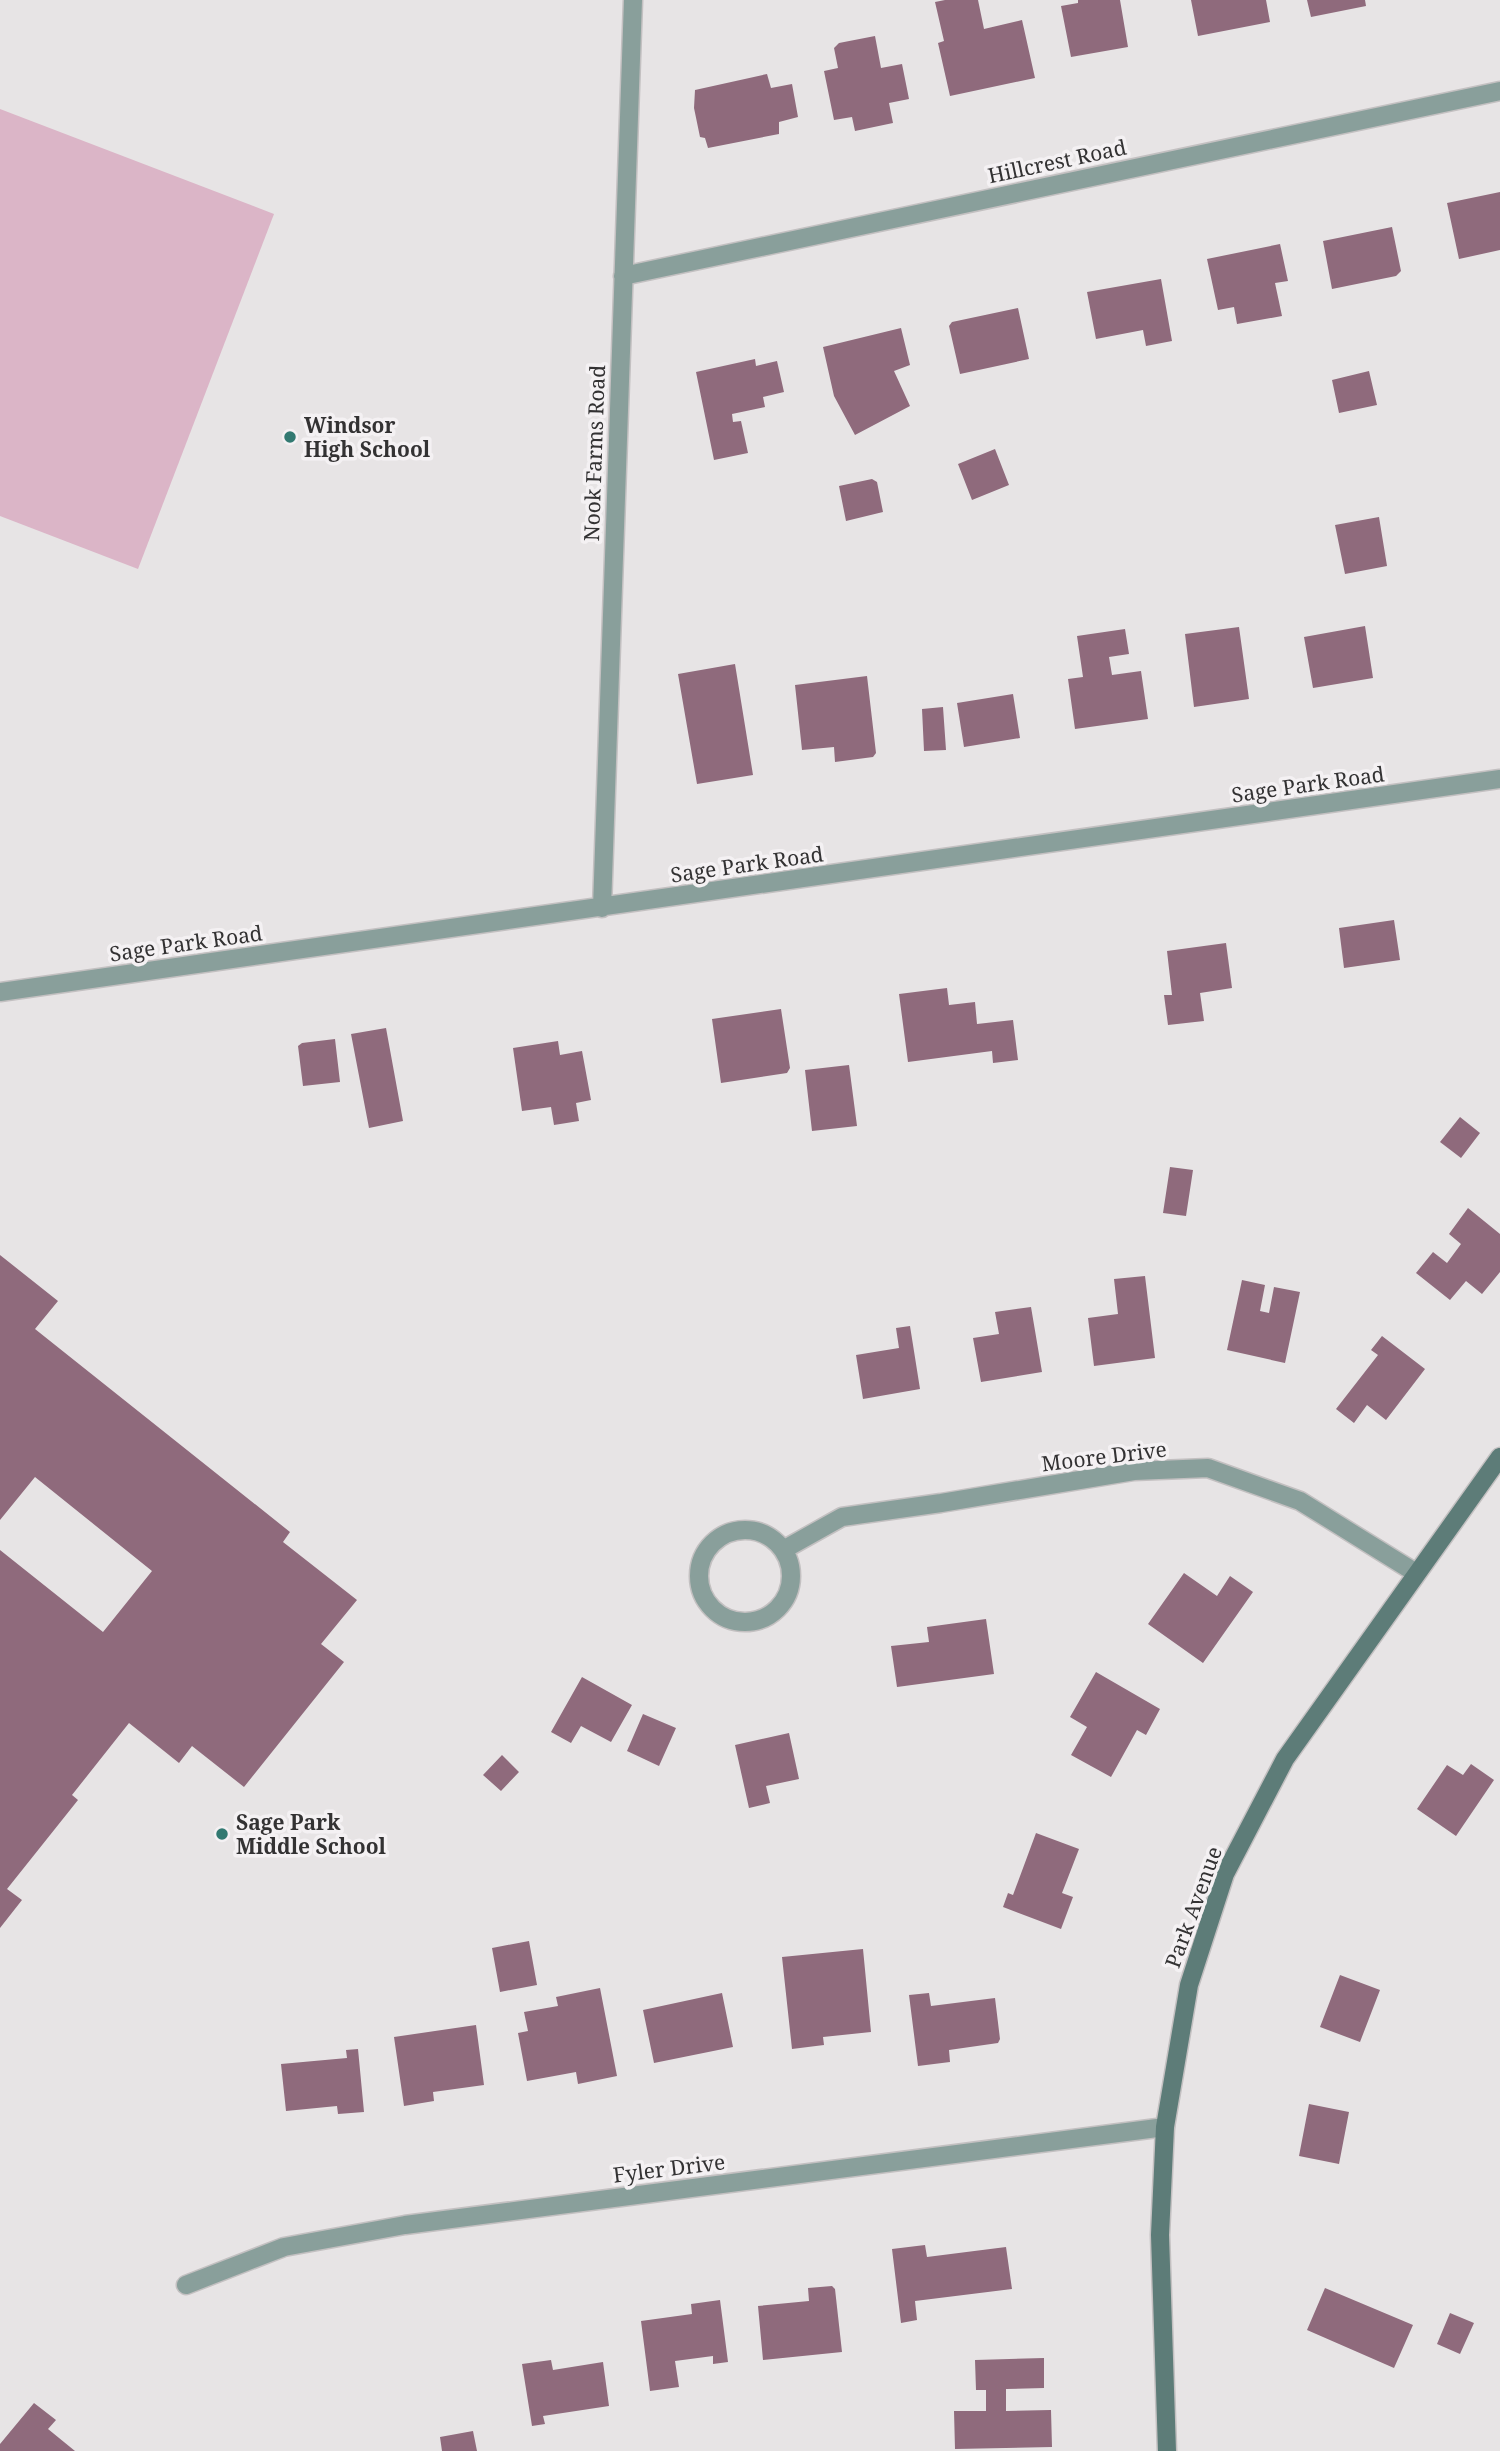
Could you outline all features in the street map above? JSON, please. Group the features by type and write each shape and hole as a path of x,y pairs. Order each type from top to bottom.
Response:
{"main road":[{"name":"Park Avenue","path":"1167,2451 1160,2235 1165,2127 1189,1985 1225,1874 1284,1759 1500,1457"}],"street":[{"name":"Nook Farms Road","path":"602,908 633,0"},
{"name":"Hillcrest Road","path":"623,276 1500,91"},
{"name":"Sage Park Road","path":"0,992 1500,779"},
{"name":"Moore Drive","path":"783,1550 842,1517 1134,1471 1208,1468 1300,1501 1416,1573"},
{"path":"730,1532 760,1532 783,1550 789,1564 790,1579 787,1594 778,1608 766,1617 736,1622 721,1616 710,1606 702,1593 699,1578 701,1563 707,1550 717,1539 730,1532"},
{"name":"Fyler Drive","path":"186,2285 284,2247 405,2225 1165,2127"}],"shaded area":[{"path":"0,109 274,214 138,569 0,516"}],"building":[{"path":"978,0 984,29 1022,20 1035,78 950,96 938,43 944,41 935,2"},
{"path":"1078,0 1120,0 1128,47 1071,57 1061,6 1078,3"},
{"path":"1191,0 1266,0 1270,22 1198,36"},
{"path":"1307,0 1365,0 1366,6 1311,17"},
{"path":"875,36 881,68 902,64 909,99 889,103 893,123 855,131 852,117 834,120 824,71 838,68 834,48 839,43"},
{"path":"767,74 771,88 792,84 798,117 779,122 779,134 708,148 705,138 700,137 694,108 695,90"},
{"path":"1500,192 1500,250 1459,259 1447,203"},
{"path":"1392,227 1401,271 1396,276 1332,289 1323,241"},
{"path":"1280,244 1288,281 1275,283 1282,316 1237,324 1234,307 1218,310 1207,259"},
{"path":"1161,279 1172,341 1146,346 1143,330 1096,339 1087,292"},
{"path":"1018,308 1029,359 960,374 949,326 952,322"},
{"path":"901,328 910,365 894,371 910,406 855,435 834,396 823,347"},
{"path":"755,359 756,366 777,361 784,392 763,397 765,407 732,414 733,422 741,421 748,453 714,460 696,372"},
{"path":"1369,371 1377,405 1339,413 1332,380"},
{"path":"995,449 1009,485 972,500 958,464"},
{"path":"872,479 877,482 883,512 846,521 839,486"},
{"path":"1379,517 1387,566 1345,574 1335,525"},
{"path":"1365,626 1373,678 1313,688 1304,637"},
{"path":"1239,627 1249,699 1194,707 1185,634"},
{"path":"1125,629 1129,654 1109,657 1112,675 1141,671 1148,719 1075,729 1068,679 1083,677 1077,636"},
{"path":"735,664 753,775 697,784 678,674"},
{"path":"867,676 876,753 873,757 835,762 834,747 802,750 795,685"},
{"path":"1013,694 1020,738 964,747 957,703"},
{"path":"943,707 946,750 924,751 922,709"},
{"path":"1394,920 1400,960 1344,968 1339,928"},
{"path":"1226,943 1232,988 1200,993 1204,1021 1168,1025 1164,995 1172,995 1167,951"},
{"path":"947,988 949,1005 975,1002 977,1024 1013,1020 1018,1060 993,1063 992,1051 908,1062 899,994"},
{"path":"781,1009 790,1068 787,1073 721,1083 712,1019"},
{"path":"386,1028 403,1121 369,1128 351,1034"},
{"path":"335,1039 340,1082 303,1086 298,1046 302,1043"},
{"path":"558,1041 560,1055 582,1051 591,1100 576,1103 579,1121 554,1125 551,1107 522,1111 513,1048"},
{"path":"849,1065 857,1126 812,1131 805,1070"},
{"path":"1460,1117 1480,1133 1461,1158 1440,1142"},
{"path":"1170,1167 1193,1170 1186,1216 1163,1213"},
{"path":"1468,1208 1500,1234 1500,1272 1482,1294 1466,1281 1450,1300 1416,1273 1433,1252 1447,1263 1461,1244 1449,1234"},
{"path":"0,1255 58,1301 35,1329 290,1532 283,1542 357,1600 321,1644 344,1662 244,1787 192,1746 179,1763 129,1723 72,1795 78,1800 7,1889 22,1900 0,1928 0,1550 103,1632 152,1571 35,1477 0,1520"},
{"path":"1145,1276 1155,1358 1094,1366 1088,1318 1118,1314 1114,1279"},
{"path":"1242,1280 1265,1285 1260,1311 1269,1313 1274,1287 1300,1292 1285,1363 1227,1350"},
{"path":"1031,1307 1042,1372 981,1382 973,1338 999,1334 995,1312"},
{"path":"910,1326 920,1389 863,1399 856,1355 899,1348 896,1328"},
{"path":"1382,1336 1425,1369 1386,1420 1367,1405 1354,1423 1336,1409 1378,1355 1371,1350"},
{"path":"1184,1573 1217,1596 1230,1576 1253,1592 1203,1663 1148,1624"},
{"path":"986,1619 994,1674 897,1687 891,1646 929,1642 927,1627"},
{"path":"1096,1672 1160,1709 1146,1735 1137,1730 1111,1777 1071,1755 1087,1727 1070,1717"},
{"path":"582,1677 632,1705 611,1742 581,1726 571,1743 551,1732"},
{"path":"643,1714 676,1728 659,1766 627,1751"},
{"path":"789,1733 799,1779 766,1786 770,1803 749,1808 735,1745"},
{"path":"502,1755 519,1772 501,1791 483,1775"},
{"path":"1471,1764 1494,1780 1456,1836 1417,1809 1447,1765 1463,1775"},
{"path":"1036,1833 1079,1849 1062,1893 1073,1897 1061,1929 1003,1907 1008,1893 1013,1895"},
{"path":"529,1941 537,1985 500,1992 492,1948"},
{"path":"863,1949 871,2032 823,2037 824,2045 792,2049 782,1957"},
{"path":"1340,1975 1380,1990 1360,2042 1320,2027"},
{"path":"600,1988 617,2076 578,2084 576,2072 527,2081 518,2033 528,2031 524,2012 558,2006 556,1997"},
{"path":"722,1993 733,2047 654,2063 643,2010"},
{"path":"929,1993 931,2006 995,1998 1000,2039 998,2043 949,2050 950,2062 918,2066 909,1995"},
{"path":"476,2025 484,2085 433,2092 434,2101 404,2106 394,2037"},
{"path":"358,2049 364,2112 338,2114 337,2106 286,2111 281,2064 347,2058 346,2050"},
{"path":"1309,2104 1349,2112 1339,2164 1299,2156"},
{"path":"925,2245 927,2257 1006,2247 1012,2289 915,2301 917,2320 901,2323 892,2249"},
{"path":"832,2286 835,2289 842,2352 763,2360 758,2306 809,2301 808,2288"},
{"path":"1325,2288 1413,2325 1394,2368 1307,2330"},
{"path":"720,2300 728,2362 713,2364 713,2356 675,2361 679,2387 650,2391 641,2321 692,2314 691,2304"},
{"path":"1450,2313 1474,2323 1460,2354 1437,2344"},
{"path":"1044,2358 1044,2388 1006,2389 1006,2411 1051,2410 1052,2447 955,2449 954,2411 986,2411 986,2390 976,2390 975,2360"},
{"path":"551,2360 553,2370 603,2362 609,2406 543,2416 545,2424 532,2426 522,2364"},
{"path":"34,2403 56,2420 48,2429 75,2451 0,2451 0,2444"},
{"path":"473,2431 477,2451 442,2451 440,2437"}],"place":[{"name":"Windsor High School","path":"290,437"},
{"name":"Sage Park Middle School","path":"222,1834"}]}
